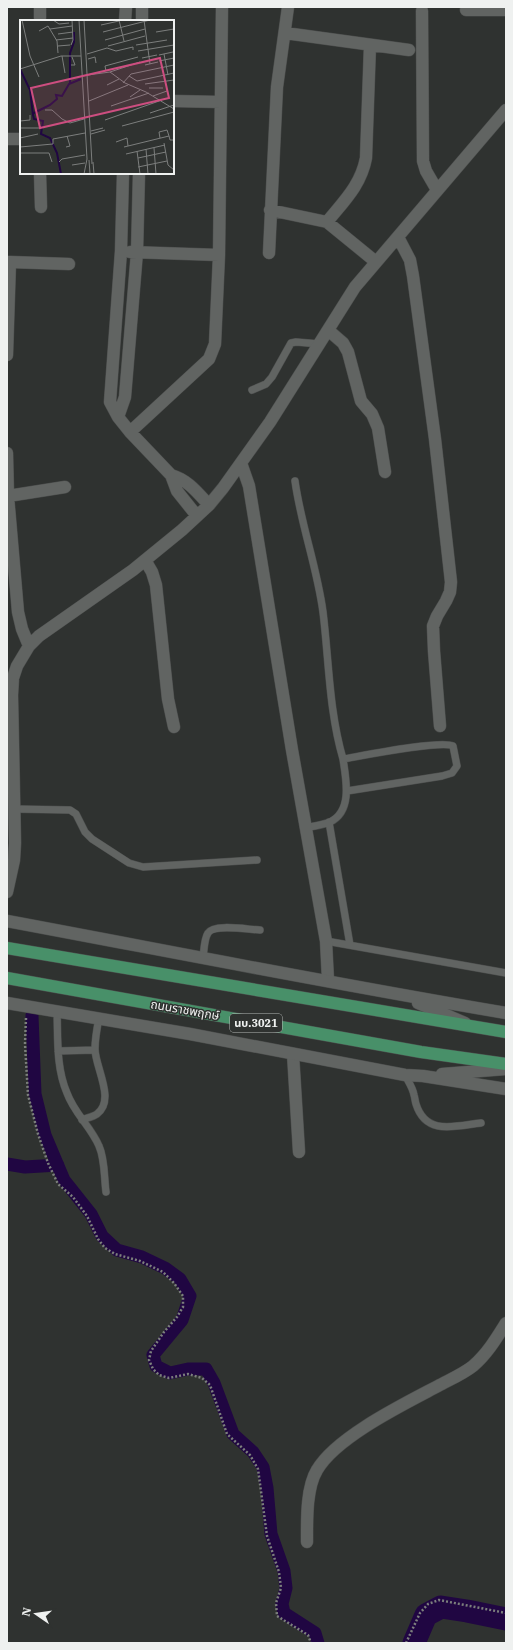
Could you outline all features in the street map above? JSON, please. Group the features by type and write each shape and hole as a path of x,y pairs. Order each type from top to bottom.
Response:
{"main road":[{"path":"7,948 506,1032"},
{"name":"ถนนราชพฤกษ์","path":"7,978 421,1052 506,1064"}],"street":[{"path":"126,7 126,20"},
{"path":"142,7 142,20"},
{"path":"130,432 209,359 213,353 215,344 219,255 222,7"},
{"path":"269,253 277,87 288,7"},
{"path":"466,10 506,10"},
{"path":"422,11 423,161 426,171 437,190"},
{"path":"285,33 409,50"},
{"path":"327,222 360,179 364,168 366,158 370,45"},
{"path":"174,101 221,102"},
{"path":"8,888 14,860 15,809 10,772 9,695 17,666 29,646 39,636 145,560 198,516 209,504 232,478 320,344 355,287 506,110"},
{"path":"7,139 20,139"},
{"path":"40,174 41,207"},
{"path":"123,174 120,251 110,402 118,417 130,432 171,475 177,491 198,516"},
{"path":"118,417 125,397 137,252 139,174"},
{"path":"270,210 327,222 376,262"},
{"path":"398,236 410,260 413,276 435,439 451,582 450,592 433,626 440,726"},
{"path":"120,251 219,255"},
{"path":"7,355 9,262 69,264"},
{"path":"328,330 343,343 348,352 361,401 372,414 378,428 385,472"},
{"path":"7,452 8,496 18,612 22,629 29,646"},
{"path":"241,463 249,486 326,941 328,980"},
{"path":"171,475 181,478 188,483 209,504"},
{"path":"8,496 65,487"},
{"path":"145,560 152,572 156,585 168,699 174,727"},
{"path":"7,921 328,980 398,995 506,1013"},
{"path":"398,995 473,1026"},
{"name":"ถนนราชพฤกษ์","path":"7,1003 190,1034 405,1075 423,1076"},
{"path":"293,1054 299,1152"},
{"path":"423,1076 506,1069"},
{"path":"423,1076 506,1089"},
{"path":"307,1542 307,1517 311,1488 316,1471 326,1457 356,1433 471,1368 484,1356 506,1323"}],"lane":[{"path":"252,390 266,384 291,343 320,344"},
{"path":"295,481 299,510 317,574 323,612 335,726 343,759 348,791 342,810 337,818 329,822 306,828"},
{"path":"343,759 435,745 449,744 453,746 455,750 457,766 452,773 442,776 348,791"},
{"path":"15,809 70,810 76,814 85,832 92,839 117,857 143,867 257,860"},
{"path":"329,822 350,945"},
{"path":"203,958 207,934 210,930 216,928 260,930"},
{"path":"326,941 506,973"},
{"path":"57,1011 58,1052 66,1093 72,1106 99,1146 106,1192"},
{"path":"82,1120 96,1115 102,1109 105,1098 103,1080 95,1050 99,1018"},
{"path":"58,1052 95,1050"},
{"path":"405,1075 414,1094 416,1105 425,1121 434,1126 443,1127 481,1124"}],"path":[{"path":"26,1006 25,1044 28,1095 38,1134 48,1163 58,1184 73,1197 87,1216 98,1239 105,1248 115,1254 140,1261 163,1272 174,1283 183,1296 183,1307 151,1351 149,1360 153,1370 159,1375 169,1378 188,1374 202,1378 210,1385 227,1434 250,1455 258,1469 267,1536 280,1572 281,1588 276,1603 277,1616 308,1635 311,1643"},
{"path":"406,1643 420,1613 428,1604 439,1600 506,1613"}],"waterway":[{"path":"32,1016 35,1094 45,1135 64,1180 91,1214 102,1236 117,1250 142,1257 165,1268 180,1279 190,1296 182,1320 153,1355 156,1366 170,1373 188,1369 206,1369 214,1383 233,1434 253,1452 263,1467 267,1488 271,1534 284,1571 286,1588 282,1604 284,1613 315,1633 318,1643"},
{"path":"7,1164 25,1167 58,1165"},
{"path":"414,1643 426,1615 441,1607 506,1619"}]}
